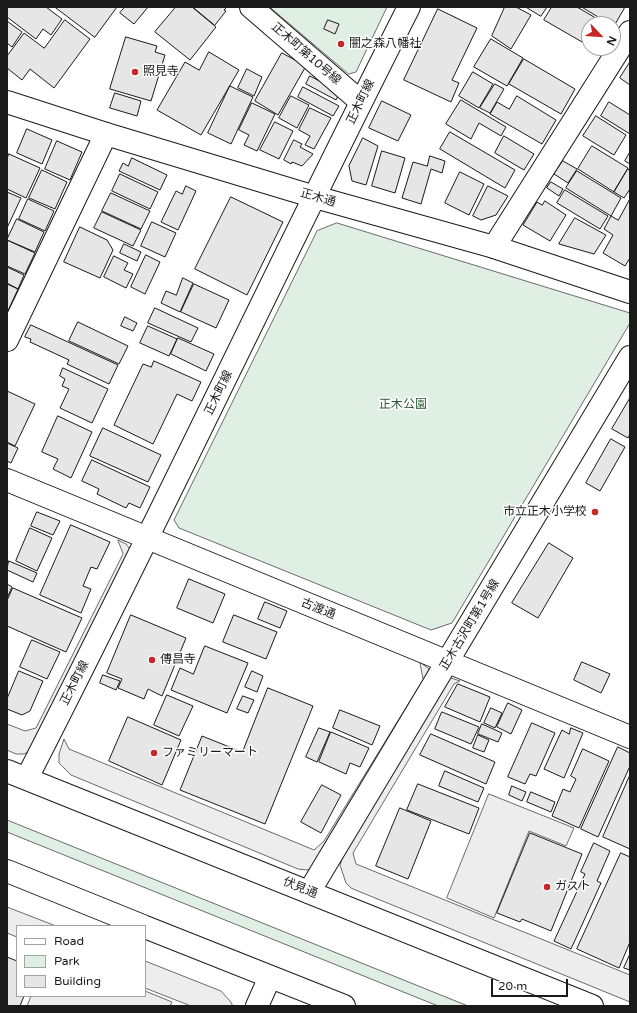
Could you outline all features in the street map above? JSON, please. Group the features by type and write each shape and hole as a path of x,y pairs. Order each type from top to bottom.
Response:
{"main road":[{"name":"正木町第10号線","path":"251,7 361,102"},
{"name":"正木町線","path":"17,775 148,538 409,7"},
{"path":"494,247 630,32"},
{"name":"正木通","path":"7,102 106,134 315,197 494,247 630,292"},
{"path":"7,340 106,134"},
{"name":"正木古沢町第1号線","path":"309,892 630,357"},
{"name":"古渡通","path":"7,480 630,737"},
{"name":"伏見通","path":"17,775 592,1006"},
{"path":"7,871 142,925"},
{"path":"146,927 344,1006"},
{"path":"257,1006 270,976"}],"green space":[{"name":"闇之森八幡社","path":"270,7 387,7 356,72 349,74"},
{"name":"正木公園","path":"337,223 630,313 630,323 452,623 431,630 179,528 174,520 317,231"},
{"path":"7,820 468,1006 438,1006 7,832"}],"shaded area":[{"path":"118,540 126,544 130,549 30,751 24,754 16,754 7,750 7,724 25,731 36,728 123,554"},
{"path":"420,662 429,669 431,676 314,867 307,870 298,869 71,775 59,763 59,754 64,739 69,749 314,850 324,841 423,680"},
{"path":"451,678 460,681 454,684 353,853 356,864 630,975 630,1002 358,891 351,888 346,883 340,865 343,855 447,680"},
{"path":"489,794 574,828 566,846 529,831 494,918 447,898"},
{"path":"7,907 53,925 16,925 16,937 7,933"},
{"path":"146,961 221,991 233,1006 191,1006 146,988"},
{"path":"146,991 172,1002 170,1006 27,1006 31,997 146,997"}],"building":[{"path":"7,7 46,7 62,19 51,35 43,29 36,39 7,17"},
{"path":"55,7 117,7 95,37"},
{"path":"125,7 148,7 134,24 120,13"},
{"path":"176,7 192,7 216,27 190,60 155,32"},
{"path":"193,7 227,7 224,10 226,11 215,25"},
{"path":"505,7 516,7 531,15 511,49 492,36"},
{"path":"526,7 547,7 541,16"},
{"path":"552,7 577,7 592,16 581,16 581,41 544,20"},
{"path":"582,7 625,7 620,16 597,16"},
{"path":"438,9 477,28 452,80 459,83 451,102 404,80"},
{"path":"65,20 90,39 54,88 30,69 22,80 7,68 7,56 24,33 44,48"},
{"path":"328,20 339,24 335,34 324,29"},
{"path":"7,21 22,32 12,47 7,43"},
{"path":"126,37 157,46 155,52 165,55 151,101 110,89"},
{"path":"491,39 523,58 507,86 474,67"},
{"path":"209,52 239,70 201,135 157,110 185,62 199,70"},
{"path":"282,53 306,66 278,115 255,101"},
{"path":"524,59 575,89 561,114 509,84"},
{"path":"630,62 630,85 620,78"},
{"path":"247,69 262,77 254,96 238,88"},
{"path":"473,72 493,84 479,108 459,96"},
{"path":"310,76 340,92 336,100 306,84"},
{"path":"495,84 504,89 490,113 480,108"},
{"path":"230,86 253,97 231,144 208,133"},
{"path":"303,87 339,106 333,116 298,97"},
{"path":"115,93 141,101 137,116 110,108"},
{"path":"291,96 309,105 297,128 279,118"},
{"path":"517,96 556,120 542,144 490,114 497,102 509,109"},
{"path":"461,100 506,127 501,136 479,123 471,139 446,124"},
{"path":"382,101 411,115 398,141 369,128"},
{"path":"609,102 630,115 630,134 601,116"},
{"path":"252,103 275,114 257,151 244,145 249,135 239,130"},
{"path":"310,108 331,118 314,149 305,145 310,136 299,130"},
{"path":"596,116 626,135 614,155 583,136"},
{"path":"275,122 293,131 279,159 260,150"},
{"path":"27,129 52,140 42,164 17,153"},
{"path":"450,132 515,170 505,188 440,149"},
{"path":"504,136 534,154 524,170 495,153"},
{"path":"363,138 378,146 366,185 352,181 349,166"},
{"path":"294,140 302,144 300,147 313,154 302,166 292,162 291,164 284,160"},
{"path":"57,141 82,152 70,180 45,169"},
{"path":"592,146 628,168 614,192 578,169"},
{"path":"382,151 405,158 395,193 372,186"},
{"path":"630,152 630,164 625,161"},
{"path":"9,154 40,168 26,198 7,189 7,159"},
{"path":"430,156 445,161 442,173 431,169 421,204 402,198 413,162 427,166"},
{"path":"132,158 167,175 160,190 119,171 123,163 128,166"},
{"path":"563,161 577,169 568,183 554,174"},
{"path":"628,169 630,171 630,189 624,198 614,192"},
{"path":"42,170 67,182 55,209 29,198"},
{"path":"577,171 621,198 611,216 566,188"},
{"path":"460,172 484,184 469,215 445,203"},
{"path":"120,174 158,192 150,209 112,191"},
{"path":"551,182 563,189 559,196 547,188"},
{"path":"186,186 196,191 178,230 161,222 176,191 182,194"},
{"path":"488,186 508,196 496,215 481,220 473,216"},
{"path":"565,190 608,216 600,229 557,203"},
{"path":"7,192 21,198 7,228"},
{"path":"111,193 150,211 141,229 102,211"},
{"path":"231,197 283,222 247,295 195,269"},
{"path":"28,199 54,211 45,231 19,219"},
{"path":"630,199 630,258 625,266 603,253 613,235 604,229 611,216 618,220"},
{"path":"545,201 566,215 550,241 523,225 537,202 542,205"},
{"path":"102,212 141,230 133,246 94,228"},
{"path":"575,218 606,235 594,254 559,244"},
{"path":"17,219 44,232 35,252 7,240"},
{"path":"152,222 176,233 165,257 141,246"},
{"path":"80,227 107,240 113,250 100,278 64,262"},
{"path":"7,240 35,253 25,274 7,266"},
{"path":"124,244 141,252 137,261 120,253"},
{"path":"146,255 160,262 145,294 131,287"},
{"path":"114,256 128,263 124,270 133,274 126,288 104,277"},
{"path":"7,267 24,275 18,289 7,283"},
{"path":"183,278 193,283 180,312 161,303 166,291 176,295"},
{"path":"7,284 18,289 7,313"},
{"path":"194,284 229,300 216,328 181,312"},
{"path":"155,308 198,328 191,342 148,323"},
{"path":"125,317 137,323 133,331 121,326"},
{"path":"78,322 128,346 119,364 69,341"},
{"path":"31,325 118,365 109,384 67,364 69,360 30,342 31,339 25,337"},
{"path":"148,326 177,339 169,356 140,343"},
{"path":"178,338 214,354 206,371 171,354"},
{"path":"154,361 201,382 192,401 177,394 153,444 114,425 143,364 151,367"},
{"path":"63,368 108,389 92,423 60,408 69,389 62,386 65,379 60,376"},
{"path":"7,391 35,404 15,446 7,442"},
{"path":"630,398 630,434 628,438 612,429"},
{"path":"58,416 92,432 71,478 53,469 58,459 42,452"},
{"path":"103,428 161,455 148,482 90,456"},
{"path":"611,439 625,447 600,491 586,483"},
{"path":"7,443 18,448 11,463 7,461"},
{"path":"92,460 150,487 140,508 129,503 126,508 97,494 99,489 82,481"},
{"path":"37,512 60,521 53,535 31,526"},
{"path":"71,525 110,542 97,569 91,567 83,586 91,589 81,613 40,595"},
{"path":"30,528 52,538 37,571 16,561"},
{"path":"549,543 573,558 538,618 512,603"},
{"path":"9,561 37,573 33,582 7,570"},
{"path":"189,579 225,594 213,623 177,608"},
{"path":"7,584 12,587 7,598"},
{"path":"13,588 82,618 66,652 7,626 7,601"},
{"path":"265,602 287,611 280,628 258,619"},
{"path":"131,615 186,638 162,696 148,689 144,699 118,688 122,679 107,673"},
{"path":"234,615 277,632 266,659 223,642"},
{"path":"32,640 60,652 47,679 20,667"},
{"path":"205,646 248,663 227,713 171,690 180,668 193,674"},
{"path":"582,662 610,674 601,693 574,680"},
{"path":"19,671 43,681 30,711 22,715 7,709 7,699"},
{"path":"252,671 263,676 257,692 245,687"},
{"path":"103,675 120,681 116,690 100,683"},
{"path":"458,684 490,697 480,722 445,707"},
{"path":"268,688 313,706 265,824 180,790 202,736 242,752"},
{"path":"167,695 193,706 179,736 154,725"},
{"path":"243,696 254,700 248,713 237,709"},
{"path":"508,703 522,710 511,734 497,727"},
{"path":"491,708 502,713 495,728 484,723"},
{"path":"340,710 380,726 372,745 333,728"},
{"path":"442,712 479,727 471,744 435,729"},
{"path":"128,717 181,740 162,785 109,761"},
{"path":"532,723 555,733 536,776 530,774 525,784 508,777"},
{"path":"482,724 502,733 498,742 478,734"},
{"path":"319,728 330,732 317,762 306,757"},
{"path":"571,728 583,733 564,778 544,769 562,730 569,734"},
{"path":"331,732 369,748 360,767 350,763 346,774 319,762"},
{"path":"431,734 495,762 486,784 420,755"},
{"path":"478,735 489,740 484,752 473,748"},
{"path":"618,747 630,753 630,766 598,837 581,829"},
{"path":"583,749 609,761 579,828 552,816 563,789 570,792 576,779 571,776"},
{"path":"445,771 484,788 478,802 439,786"},
{"path":"630,775 630,849 603,837"},
{"path":"418,784 479,808 469,834 407,810"},
{"path":"322,785 341,795 321,833 301,822"},
{"path":"512,786 526,792 522,801 509,795"},
{"path":"531,792 555,802 551,812 527,802"},
{"path":"400,808 431,821 408,879 376,866"},
{"path":"530,833 582,854 551,931 522,919 520,922 497,913"},
{"path":"594,843 610,851 597,881 601,883 571,949 554,941 585,874 581,872"},
{"path":"621,853 630,857 630,942 619,968 577,949"},
{"path":"630,954 630,970 624,968"},
{"path":"7,957 16,961 16,997 24,997 20,1006 7,1006"}],"place":[{"name":"闇之森八幡社","path":"341,44"},
{"name":"照見寺","path":"135,72"},
{"name":"市立正木小学校","path":"595,512"},
{"name":"傅昌寺","path":"152,660"},
{"name":"ファミリーマート","path":"154,753"},
{"name":"ガスト","path":"547,887"}]}
